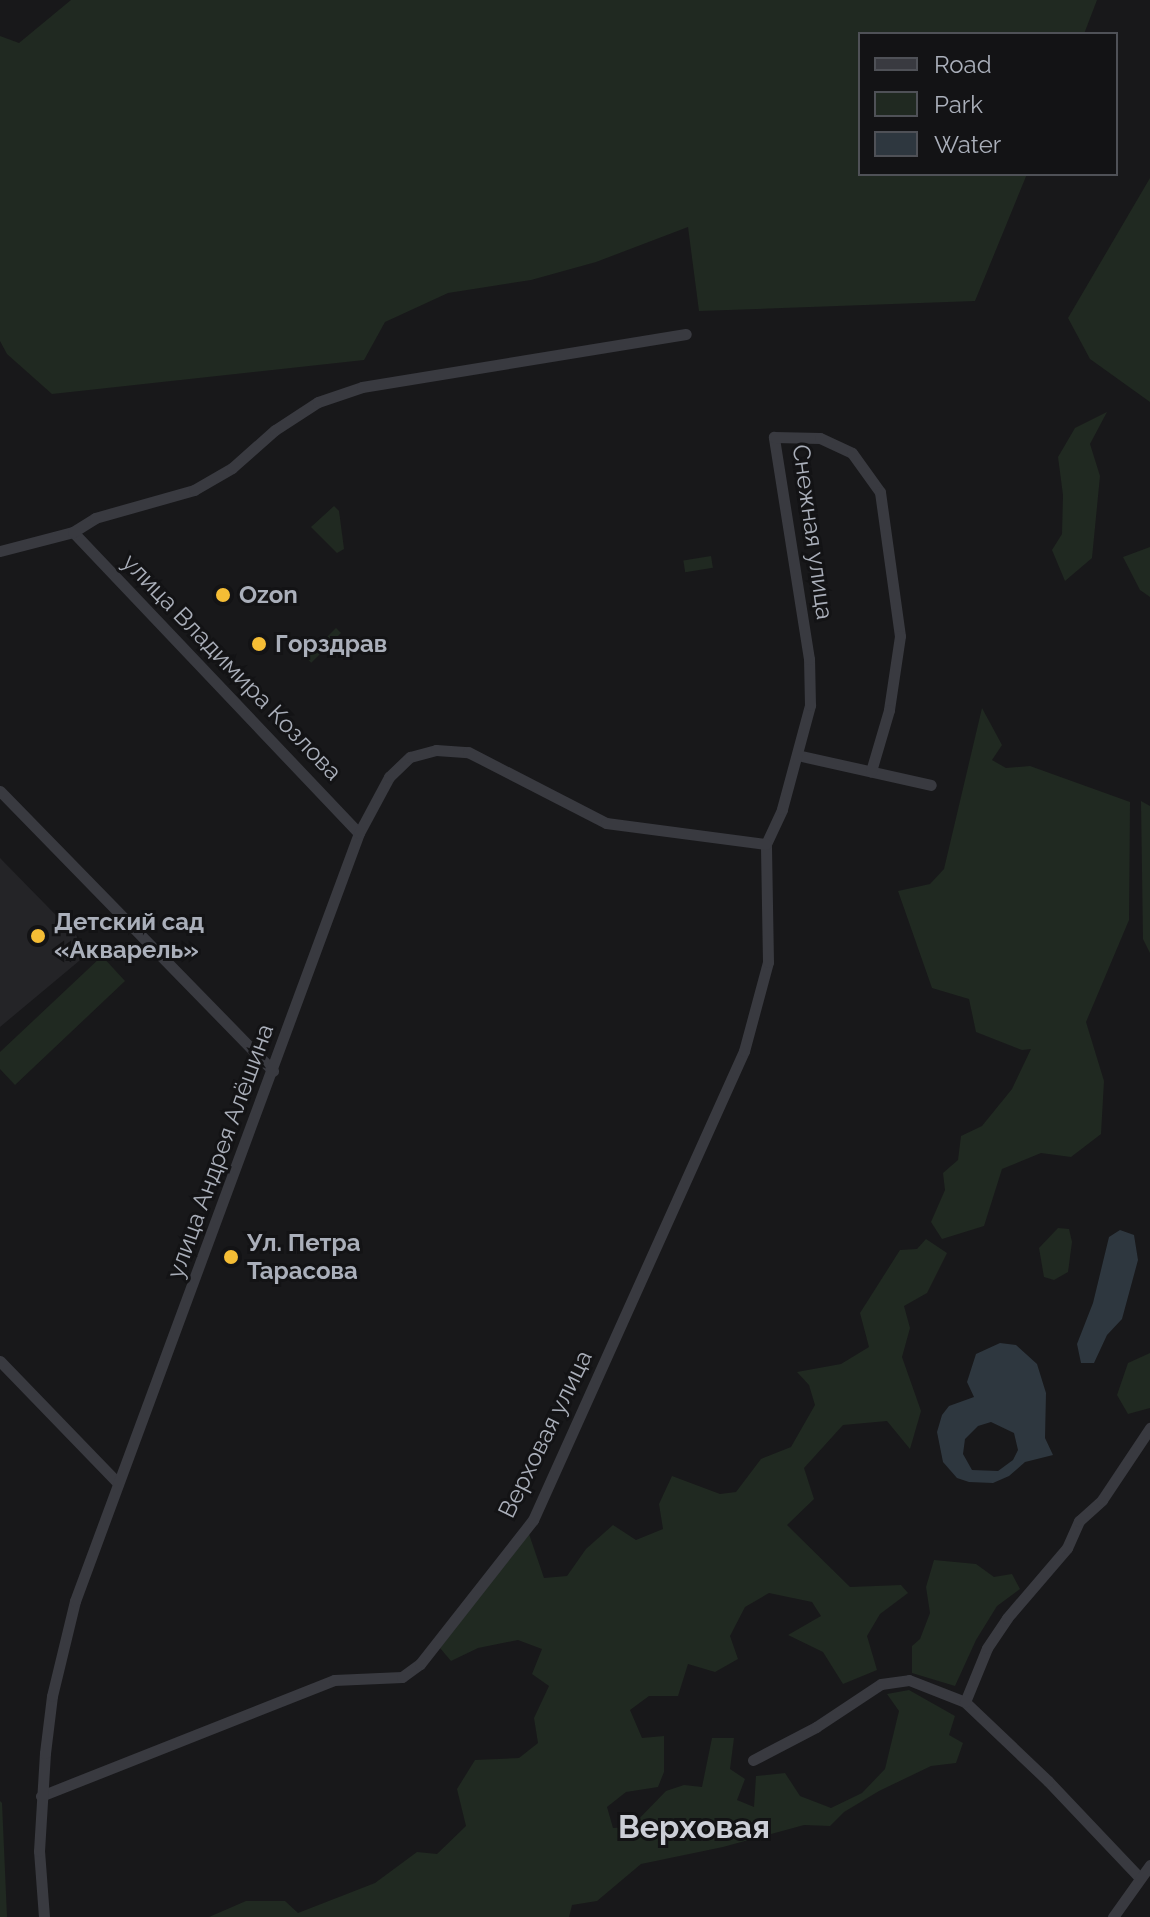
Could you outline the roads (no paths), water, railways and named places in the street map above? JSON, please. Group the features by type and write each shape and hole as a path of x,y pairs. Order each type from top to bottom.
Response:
{"street":[{"path":"0,551 73,532 95,518 194,490 232,468 275,430 318,402 362,387 686,334"},
{"name":"Снежная улица","path":"766,844 782,809 810,705 809,659 774,437 820,438 852,453 880,492 900,636 889,710 871,771"},
{"name":"улица Владимира Козлова","path":"73,532 359,833"},
{"name":"улица Андрея Алёшина","path":"44,1917 39,1851 41,1796 52,1696 75,1601 359,833 389,777 410,757 436,750 468,752 606,823 766,844"},
{"path":"797,755 931,785"},
{"path":"0,791 273,1071"},
{"name":"Верховая улица","path":"41,1796 334,1680 402,1677 420,1664 533,1520 744,1051 768,962 766,844"},
{"path":"0,1361 118,1483"},
{"path":"965,1702 987,1648 1007,1618 1067,1548 1079,1521 1102,1500 1150,1428"},
{"path":"753,1760 816,1727 881,1684 909,1680 965,1702 1048,1781 1140,1878"},
{"path":"1113,1917 1150,1865"}],"water":[{"path":"1120,1230 1134,1235 1138,1260 1122,1319 1107,1335 1094,1363 1081,1363 1077,1344 1093,1303 1109,1237"},
{"path":"1000,1343 1016,1345 1037,1364 1046,1393 1045,1438 1053,1455 1025,1462 1009,1476 993,1483 957,1478 943,1462 937,1432 942,1415 949,1406 974,1397 967,1382 976,1354","holes":["991,1422 1014,1433 1018,1450 1013,1460 998,1471 972,1470 963,1454 965,1439 978,1426"]}],"place":[{"name":"Ozon","path":"223,595"},
{"name":"Горздрав","path":"259,644"},
{"name":"Детский сад «Акварель»","path":"38,936"},
{"name":"Ул. Петра Тарасова","path":"231,1257"}],"district":[{"name":"Верховая","path":"694,1827"}]}
